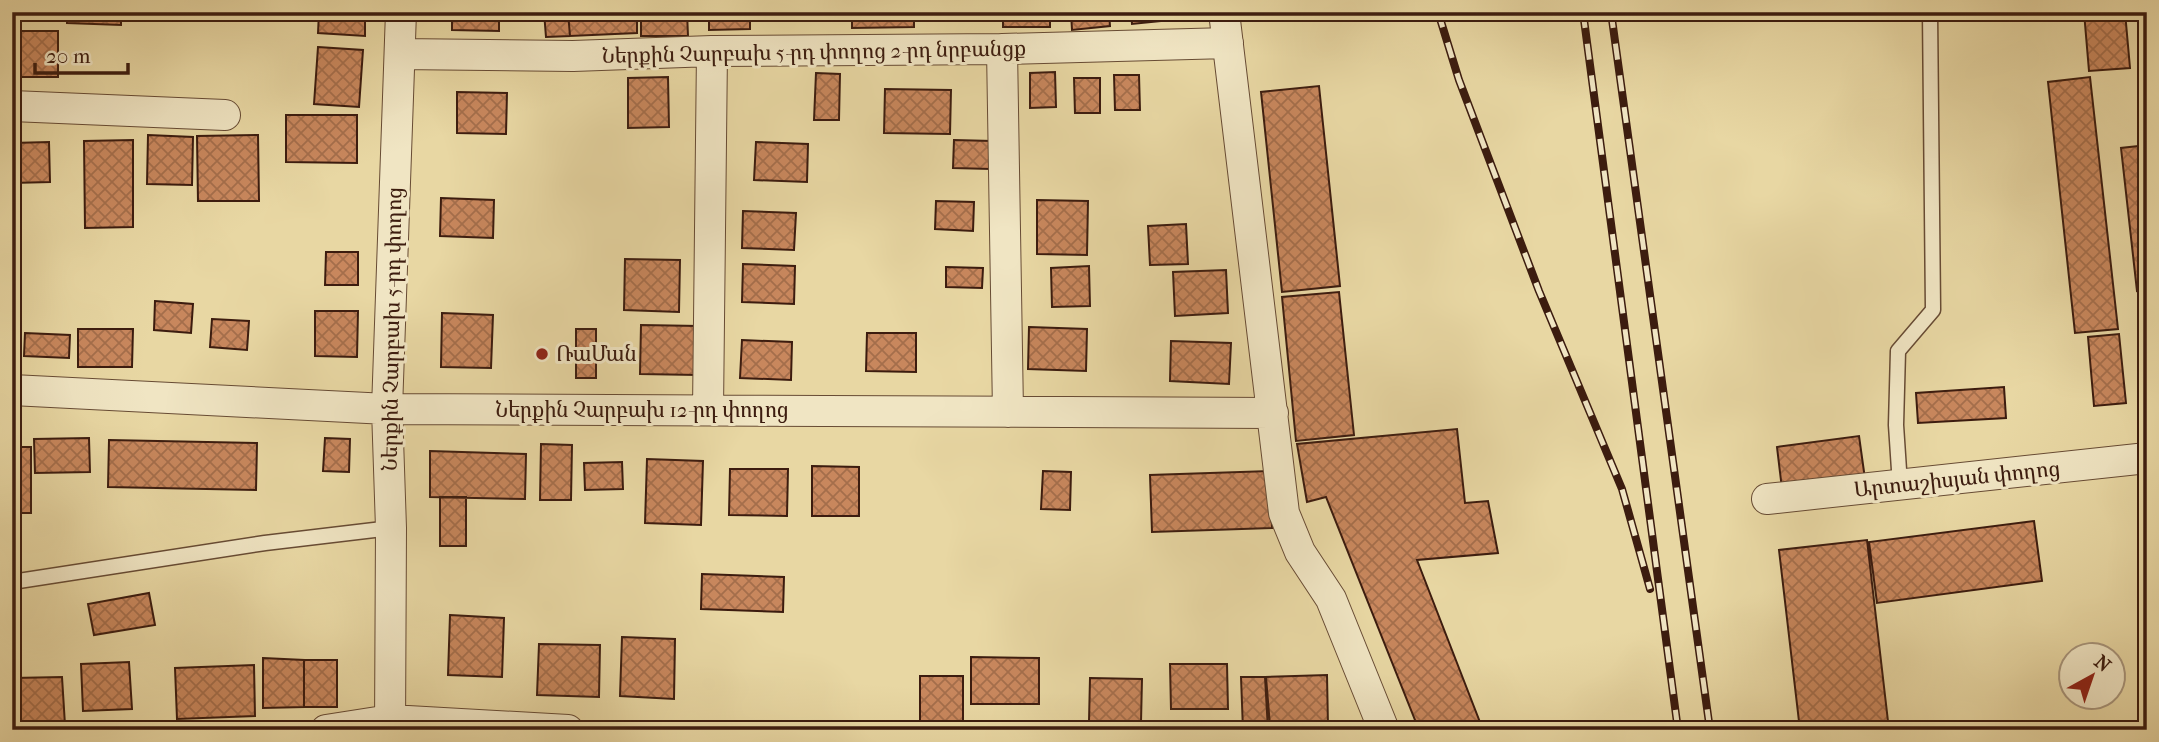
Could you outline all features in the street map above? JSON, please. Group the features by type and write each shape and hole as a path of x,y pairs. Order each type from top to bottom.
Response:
{"street":[{"name":"Ներքին Չարբախ 5-րդ փողոց","path":"390,725 391,528 387,409 401,12"},
{"path":"1224,12 1284,513 1300,552 1331,599 1384,730"},
{"name":"Ներքին Չարբախ 5-րդ փողոց 2-րդ նրբանցք","path":"400,54 573,56 712,51 1002,49 1228,43"},
{"path":"1002,49 1008,412"},
{"path":"708,410 712,51"},
{"path":"12,106 225,115"},
{"name":"Ներքին Չարբախ 12-րդ փողոց","path":"12,390 387,409 1273,414"},
{"name":"Արտաշիսյան փողոց","path":"1768,499 2147,458"},
{"path":"326,730 390,725 568,730"}],"lane":[{"path":"1900,485 1896,425 1898,351 1933,310 1930,12"},
{"path":"12,582 265,543 391,528"}],"building":[{"path":"67,12 121,12 121,25 67,23"},
{"path":"319,12 365,12 365,36 318,33"},
{"path":"452,12 499,12 499,31 452,30"},
{"path":"544,12 568,12 570,36 546,37"},
{"path":"568,12 637,12 637,33 570,36"},
{"path":"641,12 687,12 688,36 641,36"},
{"path":"709,12 750,12 750,29 709,30"},
{"path":"852,12 914,12 914,27 852,28"},
{"path":"1003,12 1050,12 1050,27 1003,27"},
{"path":"1071,12 1109,12 1110,26 1072,30"},
{"path":"1131,12 1169,12 1170,20 1132,24"},
{"path":"2084,12 2125,12 2130,68 2089,71"},
{"path":"12,31 58,31 58,77 12,77"},
{"path":"318,47 363,50 359,107 314,104"},
{"path":"1055,72 1056,107 1030,108 1030,73"},
{"path":"816,73 840,74 839,120 814,120"},
{"path":"1114,75 1139,75 1140,110 1115,110"},
{"path":"668,77 669,127 628,128 628,78"},
{"path":"2090,77 2118,329 2075,333 2048,82"},
{"path":"1074,78 1100,78 1100,113 1075,113"},
{"path":"1319,86 1340,286 1282,292 1261,92"},
{"path":"885,89 951,90 950,134 884,133"},
{"path":"457,92 507,93 506,134 457,133"},
{"path":"286,115 357,115 357,163 286,162"},
{"path":"148,135 193,137 192,185 147,184"},
{"path":"258,135 259,201 198,201 197,136"},
{"path":"133,140 133,227 85,228 84,141"},
{"path":"954,140 992,141 991,169 953,168"},
{"path":"49,142 50,182 12,183 12,143"},
{"path":"756,142 808,144 807,182 754,180"},
{"path":"2147,145 2147,289 2137,291 2121,148"},
{"path":"441,198 494,200 493,238 440,236"},
{"path":"1037,200 1088,201 1087,255 1037,254"},
{"path":"936,201 974,202 973,231 935,229"},
{"path":"743,211 796,213 794,250 742,248"},
{"path":"1186,224 1188,264 1150,265 1148,226"},
{"path":"326,252 358,252 358,285 325,285"},
{"path":"625,259 680,260 679,312 624,310"},
{"path":"743,264 795,266 794,304 742,302"},
{"path":"1089,266 1090,306 1052,307 1051,268"},
{"path":"946,267 983,268 982,288 946,287"},
{"path":"1226,270 1228,313 1175,316 1173,272"},
{"path":"1339,292 1354,435 1296,441 1282,297"},
{"path":"155,301 193,304 191,333 154,330"},
{"path":"315,311 358,311 357,357 315,356"},
{"path":"442,313 493,315 491,368 441,367"},
{"path":"212,319 249,321 247,350 210,347"},
{"path":"641,325 699,326 698,375 640,374"},
{"path":"1029,327 1087,329 1086,371 1028,369"},
{"path":"78,329 133,329 132,367 78,367"},
{"path":"576,329 596,329 596,378 576,378"},
{"path":"25,333 70,335 69,358 24,356"},
{"path":"867,333 916,333 916,372 866,371"},
{"path":"2119,334 2126,403 2094,406 2088,337"},
{"path":"742,340 792,342 791,380 740,378"},
{"path":"1171,341 1231,343 1229,384 1170,381"},
{"path":"2004,387 2006,418 1918,423 1916,393"},
{"path":"1457,429 1465,503 1488,501 1498,553 1417,560 1483,730 1419,730 1326,497 1307,502 1297,444"},
{"path":"1859,436 1865,479 1782,489 1777,447"},
{"path":"89,438 90,472 35,473 34,439"},
{"path":"325,438 350,439 349,472 323,471"},
{"path":"109,440 257,443 256,490 108,487"},
{"path":"541,444 572,445 571,500 540,500"},
{"path":"12,447 31,447 31,513 12,513"},
{"path":"430,451 526,454 525,499 430,497"},
{"path":"647,459 703,461 701,525 645,523"},
{"path":"622,462 623,489 585,490 584,463"},
{"path":"812,466 859,467 859,516 812,516"},
{"path":"730,469 788,469 787,516 729,515"},
{"path":"1043,471 1071,472 1070,510 1041,509"},
{"path":"1270,471 1272,528 1152,532 1150,475"},
{"path":"440,497 466,497 466,546 440,546"},
{"path":"2034,521 2042,581 1877,603 1869,542"},
{"path":"1867,540 1889,730 1800,730 1779,550"},
{"path":"702,574 784,577 783,612 701,609"},
{"path":"149,593 155,625 94,635 88,604"},
{"path":"450,615 504,618 502,677 448,675"},
{"path":"622,637 675,639 674,699 620,696"},
{"path":"539,644 600,645 599,697 537,695"},
{"path":"971,657 1039,658 1039,704 971,704"},
{"path":"263,658 304,660 304,707 263,708"},
{"path":"304,660 337,660 337,707 304,707"},
{"path":"129,662 132,709 83,711 81,664"},
{"path":"1170,664 1227,664 1228,709 1171,709"},
{"path":"254,665 255,716 177,719 175,668"},
{"path":"1327,675 1328,726 1270,726 1266,677"},
{"path":"920,676 963,676 963,726 920,725"},
{"path":"62,677 65,725 15,728 13,678"},
{"path":"1241,677 1265,677 1268,730 1243,730"},
{"path":"1090,678 1142,679 1141,722 1089,721"}],"railway":[{"path":"1438,12 1459,80 1539,291 1622,489 1650,589"},
{"path":"1583,12 1678,730"},
{"path":"1611,12 1710,730"}],"place":[{"name":"ՌաՄան","path":"542,354"}]}
